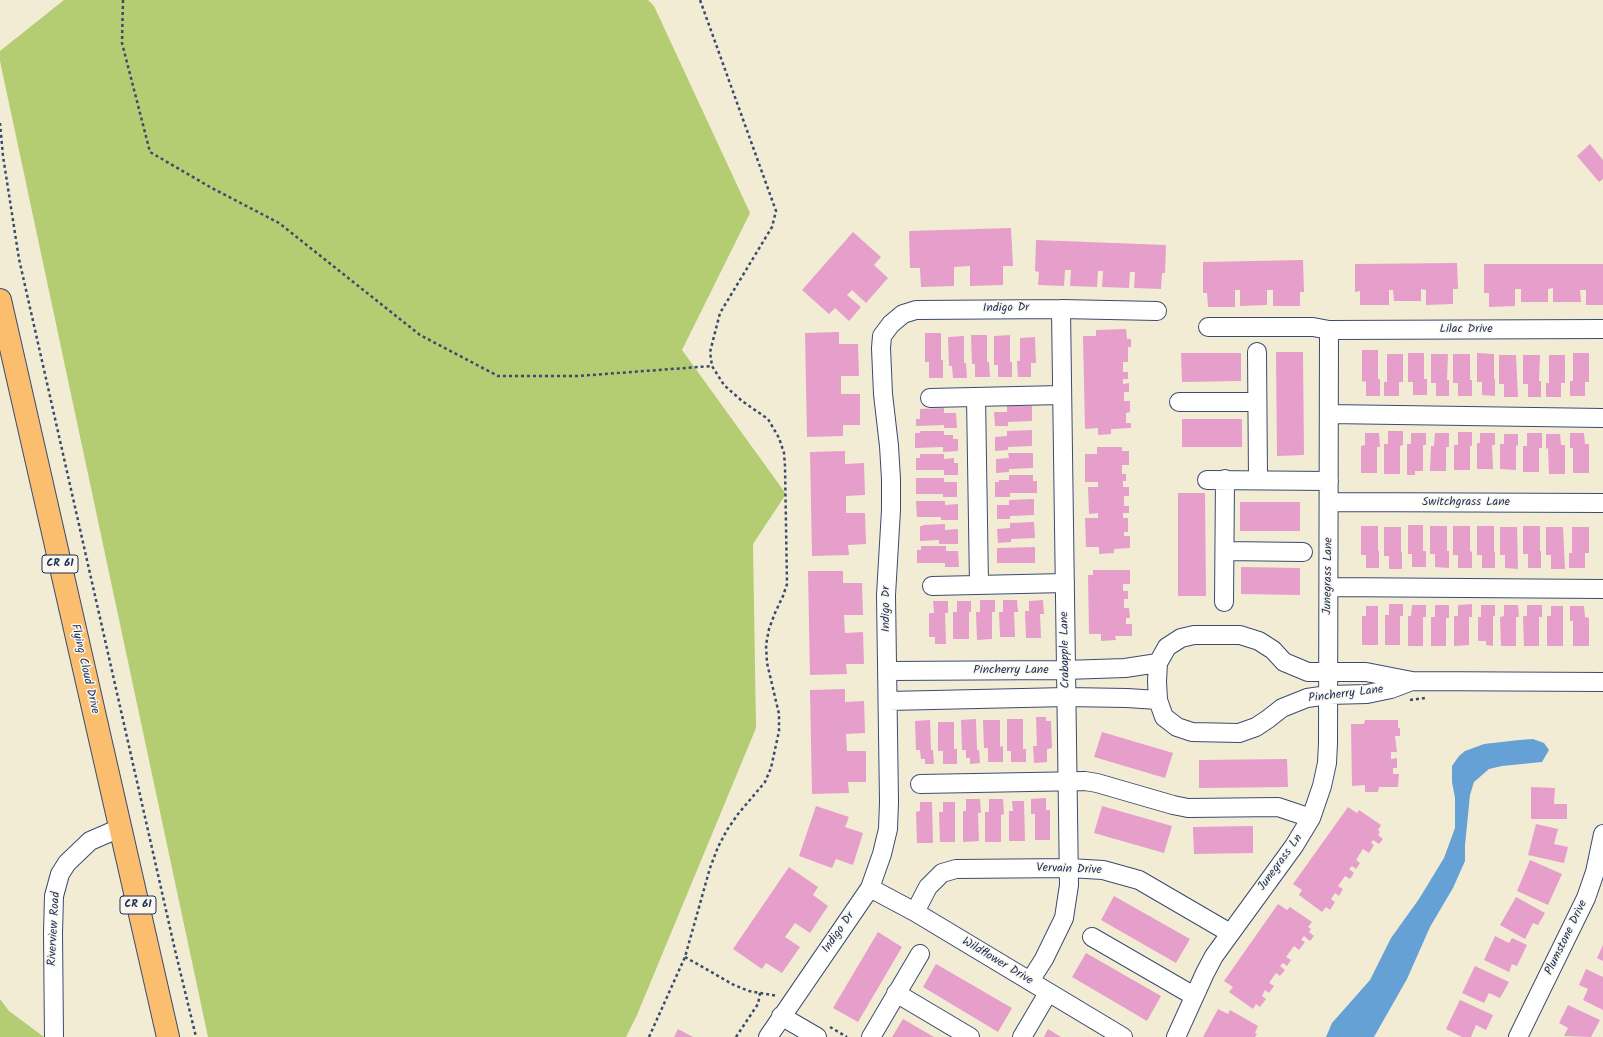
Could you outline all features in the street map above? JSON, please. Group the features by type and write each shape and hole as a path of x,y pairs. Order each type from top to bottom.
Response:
{"main road":[{"name":"Flying Cloud Drive","path":"0,300 168,1037"}],"street":[{"name":"Indigo Dr","path":"768,1037 870,888 882,854 888,829 888,671 886,595 891,510 891,479 883,394 881,348 882,336 891,324 903,314 916,310 1061,309 1157,311"},
{"name":"Crabapple Lane","path":"1030,981 1047,953 1064,918 1067,902 1069,868 1061,395 1061,309"},
{"name":"Lilac Drive","path":"1208,327 1313,327 1329,330 1603,329"},
{"name":"Junegrass Lane","path":"1328,671 1330,502 1329,330"},
{"path":"1257,352 1258,479"},
{"path":"930,398 1061,395"},
{"path":"976,397 979,585"},
{"path":"1179,402 1257,402"},
{"path":"1329,414 1603,418"},
{"path":"1224,602 1225,479"},
{"path":"1207,480 1258,479 1329,481"},
{"name":"Switchgrass Lane","path":"1330,502 1603,504"},
{"path":"1225,551 1304,552"},
{"path":"932,586 1065,584"},
{"path":"1329,586 1603,588"},
{"name":"Pincherry Lane","path":"1412,681 1391,689 1367,694 1328,695 1307,698 1282,708 1256,726 1239,733 1192,732 1177,727 1164,717 1158,700 1157,681 1158,663 1167,647 1181,638 1194,635 1240,635 1259,641 1273,650 1284,662 1308,672 1366,672 1412,681 1603,682"},
{"name":"Pincherry Lane","path":"888,671 1065,670 1125,668 1158,663"},
{"name":"Junegrass Ln","path":"1176,1037 1214,956 1294,846 1311,818 1322,786 1327,763 1328,671"},
{"path":"888,701 1067,698 1127,698 1158,700"},
{"path":"920,784 1068,781 1097,782 1173,805 1188,808 1278,807 1311,818"},
{"name":"Riverview Road","path":"54,1037 52,991 54,896 60,874 67,863 90,841 120,828"},
{"name":"Plumstone Drive","path":"1518,1037 1586,898 1595,872 1603,834"},
{"name":"Vervain Drive","path":"914,912 928,887 942,873 956,868 1069,868 1103,870 1139,880 1230,933"},
{"name":"Wildflower Drive","path":"870,888 914,912 1123,1037"},
{"path":"1092,937 1194,996"},
{"path":"871,1037 920,954"},
{"path":"896,993 970,1037"},
{"path":"1022,1037 1048,993"},
{"path":"786,1010 822,1031"}],"path":[{"path":"123,0 122,43 150,152 210,187 279,224 420,335 498,376 578,376 712,366"},
{"path":"649,1037 685,957 710,868 718,847 734,819 765,782 771,768 778,738 779,714 767,663 766,645 769,629 787,584 784,453 779,438 768,419 724,385 712,366 710,352 720,313 772,227 776,211 700,0"},
{"path":"0,123 3,156 19,259 196,1037"},
{"path":"1407,700 1431,698"},
{"path":"685,957 734,985 749,991 779,996 786,1010"},
{"path":"736,1037 758,1004 760,993"},
{"path":"822,1031 847,1037"}],"green space":[{"path":"64,0 648,0 654,6 750,213 682,350 786,494 753,544 756,728 637,1015 626,1037 208,1037 0,61 0,51"},
{"path":"0,999 9,1011 44,1037 0,1037"}],"water":[{"path":"1533,739 1544,743 1549,750 1542,762 1502,766 1489,769 1474,782 1470,795 1465,845 1465,861 1453,888 1430,927 1407,979 1374,1037 1326,1037 1332,1023 1370,980 1391,938 1419,899 1444,858 1455,828 1455,798 1452,782 1452,766 1459,756 1465,751 1484,744"}],"building":[{"path":"1590,144 1603,160 1603,179 1599,182 1577,156"},
{"path":"1011,228 1013,266 1003,266 1003,285 970,286 970,266 954,267 954,286 921,287 920,268 910,268 909,231"},
{"path":"853,232 881,257 874,265 888,278 866,303 852,290 847,295 861,307 849,321 835,308 829,314 802,290"},
{"path":"1036,240 1166,245 1165,273 1162,273 1161,289 1134,288 1135,272 1130,272 1129,288 1102,287 1103,271 1098,271 1097,287 1070,286 1071,270 1065,270 1064,286 1038,285 1039,272 1035,271"},
{"path":"1303,260 1304,292 1300,292 1300,306 1273,306 1273,290 1267,290 1267,305 1240,306 1240,290 1235,290 1235,307 1208,307 1207,293 1203,293 1203,262"},
{"path":"1457,263 1458,289 1453,289 1453,304 1426,305 1426,290 1421,289 1421,301 1394,301 1393,290 1389,290 1389,305 1360,305 1360,291 1355,292 1355,264"},
{"path":"1484,264 1603,264 1603,305 1586,305 1586,290 1580,290 1581,302 1553,302 1553,288 1548,289 1548,302 1521,302 1521,289 1515,289 1515,306 1489,307 1489,293 1484,293"},
{"path":"1126,329 1127,339 1131,339 1131,347 1128,347 1128,362 1123,362 1123,372 1128,372 1128,379 1123,379 1123,384 1129,383 1129,392 1124,392 1124,401 1130,401 1130,412 1126,413 1126,423 1131,423 1131,428 1111,429 1111,434 1098,435 1098,428 1085,429 1083,336 1096,336 1096,330"},
{"path":"839,332 839,344 858,344 859,376 841,376 841,394 860,394 860,425 843,425 843,436 807,437 805,333"},
{"path":"925,333 941,333 943,378 929,378 929,362 925,362"},
{"path":"971,335 987,335 987,362 989,362 990,377 975,377 975,364 972,364"},
{"path":"1010,335 1010,362 1012,362 1012,377 998,377 998,365 994,365 994,336"},
{"path":"964,336 964,363 966,363 967,378 953,378 952,366 949,366 948,337"},
{"path":"1035,337 1036,363 1031,363 1031,377 1018,377 1017,361 1020,361 1020,338"},
{"path":"1362,350 1378,350 1378,379 1380,379 1380,396 1366,396 1366,381 1362,382"},
{"path":"1276,352 1303,352 1304,455 1277,456"},
{"path":"1181,353 1241,353 1241,381 1182,382"},
{"path":"1408,353 1424,353 1424,379 1427,379 1427,395 1413,395 1413,382 1408,382"},
{"path":"1477,353 1494,354 1495,396 1482,395 1482,382 1477,382"},
{"path":"1573,353 1589,353 1589,382 1585,382 1585,396 1570,396 1570,381 1573,381"},
{"path":"1387,354 1403,354 1403,382 1399,382 1399,396 1384,396 1384,382 1387,382"},
{"path":"1431,354 1448,354 1447,380 1449,380 1449,396 1436,396 1436,383 1431,383"},
{"path":"1453,354 1470,354 1470,380 1472,380 1472,396 1458,396 1458,383 1453,383"},
{"path":"1499,355 1516,355 1518,397 1504,397 1504,384 1499,384"},
{"path":"1523,355 1540,355 1539,381 1541,381 1541,397 1528,397 1528,384 1523,384"},
{"path":"1549,355 1565,355 1565,383 1561,383 1561,397 1546,397 1546,383 1549,383"},
{"path":"1007,406 1032,406 1032,421 1008,422 1008,426 995,426 994,412 1007,412"},
{"path":"944,408 944,413 956,413 957,428 944,428 944,425 916,426 916,419 920,419 920,409"},
{"path":"1182,419 1242,419 1242,447 1182,447"},
{"path":"1032,430 1032,446 1008,447 1008,450 995,451 995,437 1007,436 1007,431"},
{"path":"920,431 944,431 944,435 953,435 953,439 958,439 958,451 943,452 943,447 915,448 915,433 920,433"},
{"path":"1388,431 1403,431 1403,445 1400,446 1400,474 1384,474 1384,444 1388,444"},
{"path":"1458,432 1472,432 1472,446 1470,446 1470,470 1454,470 1454,445 1458,445"},
{"path":"1365,433 1379,433 1380,447 1377,447 1377,473 1361,473 1361,446 1365,445"},
{"path":"1411,433 1426,433 1426,445 1423,445 1423,471 1415,471 1415,475 1407,475 1407,444 1411,444"},
{"path":"1435,433 1449,433 1449,447 1446,447 1446,471 1430,471 1431,446 1434,446"},
{"path":"1480,433 1495,433 1495,445 1492,445 1493,469 1477,469 1477,443 1480,443"},
{"path":"1527,433 1542,433 1542,448 1539,448 1539,472 1523,472 1523,446 1527,446"},
{"path":"1570,433 1584,433 1585,444 1589,444 1589,473 1573,473 1573,448 1570,448"},
{"path":"1504,434 1518,434 1518,445 1516,446 1516,470 1500,469 1500,444 1504,444"},
{"path":"1546,434 1560,434 1561,445 1565,445 1565,474 1549,474"},
{"path":"1097,447 1122,447 1122,451 1129,451 1129,465 1122,465 1122,474 1126,474 1126,481 1123,481 1123,487 1129,487 1129,496 1124,496 1124,506 1129,506 1129,513 1123,513 1123,518 1128,518 1128,532 1124,532 1124,536 1130,536 1130,548 1114,549 1114,553 1099,554 1099,547 1086,547 1085,518 1098,518 1098,513 1089,514 1088,487 1098,487 1098,482 1085,482 1085,454 1097,454"},
{"path":"845,451 845,464 864,463 865,495 846,496 846,513 865,513 866,544 848,545 849,555 812,556 810,452"},
{"path":"1008,453 1033,453 1033,468 1009,469 1009,472 996,473 996,459 1009,458"},
{"path":"920,454 944,454 944,459 954,458 954,463 958,463 958,475 944,475 944,470 916,470 916,458 920,458"},
{"path":"1009,475 1033,475 1033,481 1037,481 1037,493 1010,493 1010,497 995,497 995,482 999,482 999,480 1009,480"},
{"path":"916,478 944,478 944,482 957,482 957,497 943,497 943,494 916,494"},
{"path":"1178,493 1205,493 1206,596 1178,596"},
{"path":"1034,499 1034,515 1010,516 1010,519 997,519 997,505 1009,505 1009,500"},
{"path":"916,501 945,501 945,505 958,504 958,520 941,520 941,517 917,517"},
{"path":"1240,502 1300,502 1300,531 1240,531"},
{"path":"1034,522 1035,538 1011,539 1011,542 998,543 997,529 1010,528 1010,523"},
{"path":"945,524 945,530 958,529 958,544 939,544 939,540 920,541 920,526"},
{"path":"1408,525 1423,525 1423,551 1426,551 1426,567 1412,567 1412,554 1408,554"},
{"path":"1361,526 1378,526 1379,568 1366,568 1366,555 1361,555"},
{"path":"1430,526 1447,526 1449,568 1435,567 1435,554 1430,554"},
{"path":"1453,526 1470,526 1472,568 1458,568 1458,555 1453,555"},
{"path":"1477,526 1494,526 1495,568 1482,568 1482,555 1477,555"},
{"path":"1523,526 1540,526 1541,568 1528,568 1528,554 1523,554"},
{"path":"1384,527 1401,527 1402,569 1389,569 1389,556 1384,556"},
{"path":"1500,527 1517,527 1518,569 1505,568 1505,555 1500,555"},
{"path":"1546,527 1563,527 1565,569 1551,569 1551,555 1546,555"},
{"path":"1572,527 1589,527 1589,553 1585,553 1585,568 1569,568 1569,553 1572,553"},
{"path":"921,546 946,546 946,551 958,551 959,567 945,567 945,563 917,563 917,550 921,550"},
{"path":"1035,547 1035,563 997,563 997,548"},
{"path":"1241,567 1300,568 1300,595 1241,594"},
{"path":"1093,570 1130,570 1130,584 1123,584 1123,591 1128,591 1128,599 1124,599 1124,608 1129,608 1130,618 1126,618 1126,624 1132,624 1132,636 1115,636 1116,640 1101,641 1101,634 1089,634 1088,575 1093,575"},
{"path":"808,571 843,571 843,583 862,583 863,615 844,615 845,633 863,632 864,664 846,664 847,674 810,675"},
{"path":"980,600 995,600 995,612 992,612 992,639 977,640 976,612 980,612"},
{"path":"1003,600 1017,600 1018,612 1014,612 1015,637 1000,637 999,612 1003,612"},
{"path":"1043,600 1044,614 1040,614 1041,638 1026,638 1025,611 1029,611 1029,601"},
{"path":"933,601 948,601 948,613 945,613 946,644 935,644 935,637 929,637 929,613 934,613"},
{"path":"957,601 971,601 971,612 969,612 969,639 953,639 953,612 957,612"},
{"path":"1389,604 1403,604 1403,616 1400,616 1400,645 1385,645 1385,615 1389,615"},
{"path":"1472,604 1472,617 1469,617 1469,645 1454,646 1454,616 1458,616 1458,605"},
{"path":"1412,605 1426,605 1426,617 1423,617 1423,646 1408,646 1408,616 1411,616"},
{"path":"1435,605 1449,605 1449,618 1446,618 1446,646 1431,646 1431,617 1435,617"},
{"path":"1481,605 1495,605 1495,616 1493,616 1493,646 1486,645 1486,641 1478,641 1478,617 1481,617"},
{"path":"1504,605 1518,605 1519,617 1516,617 1516,646 1501,646 1500,617 1504,616"},
{"path":"1527,605 1542,605 1542,617 1539,617 1539,646 1524,646 1523,616 1527,616"},
{"path":"1366,606 1378,606 1378,645 1362,645 1362,616 1366,616"},
{"path":"1551,606 1563,606 1563,646 1547,646 1547,616 1551,616"},
{"path":"1570,606 1584,606 1585,617 1589,618 1589,646 1573,646 1573,621 1570,621"},
{"path":"845,689 845,702 864,701 865,733 846,734 847,751 866,751 866,782 848,782 849,793 812,794 810,690"},
{"path":"1036,717 1046,717 1046,721 1051,721 1052,748 1047,749 1047,762 1034,763 1033,746 1037,746"},
{"path":"976,719 977,750 979,750 980,763 970,764 970,758 966,758 966,750 962,750 961,720"},
{"path":"1007,719 1023,719 1023,749 1026,749 1026,762 1011,762 1011,751 1007,751"},
{"path":"930,720 931,750 933,750 934,764 925,764 925,759 921,759 920,750 916,750 915,721"},
{"path":"983,720 1000,720 1000,747 1003,746 1003,762 988,762 988,748 984,748"},
{"path":"1365,720 1398,720 1400,736 1395,736 1397,752 1391,752 1391,759 1397,758 1397,768 1393,768 1393,774 1399,774 1398,787 1379,787 1378,792 1365,792 1365,785 1352,786 1351,724 1364,724"},
{"path":"938,722 954,722 954,749 957,749 957,764 943,764 943,751 938,751"},
{"path":"1102,732 1173,753 1165,778 1094,757"},
{"path":"1287,759 1288,787 1199,788 1199,760"},
{"path":"1531,787 1555,788 1554,804 1567,804 1567,819 1531,819"},
{"path":"1046,798 1046,810 1050,810 1050,840 1035,840 1035,814 1031,814 1031,799"},
{"path":"966,799 980,799 981,813 978,813 979,841 963,842 963,811 966,811"},
{"path":"989,799 1003,799 1004,814 1001,815 1001,842 985,842 985,812 989,812"},
{"path":"1012,801 1024,801 1025,841 1009,841 1009,811 1013,811"},
{"path":"920,802 932,802 933,843 917,843 916,812 920,811"},
{"path":"943,802 955,802 955,842 940,842 939,812 943,812"},
{"path":"816,806 849,817 845,827 863,833 853,865 836,859 832,868 799,856"},
{"path":"1102,806 1172,826 1164,853 1094,833"},
{"path":"1348,807 1357,813 1359,810 1381,825 1378,830 1380,832 1378,835 1383,839 1379,844 1373,840 1371,843 1374,845 1369,853 1363,849 1356,860 1360,863 1356,869 1352,866 1349,869 1354,873 1350,879 1345,876 1338,886 1343,889 1339,896 1335,893 1331,899 1335,902 1330,910 1326,907 1322,912 1299,895 1302,890 1293,884"},
{"path":"1536,824 1558,829 1554,844 1568,847 1564,863 1528,855"},
{"path":"1253,826 1253,853 1194,854 1193,827"},
{"path":"1530,860 1562,874 1548,905 1517,891"},
{"path":"789,867 818,887 813,895 828,906 810,933 795,923 785,937 800,947 782,973 766,963 762,969 733,949"},
{"path":"1114,896 1190,939 1176,963 1101,920"},
{"path":"1516,897 1545,913 1538,925 1533,923 1525,939 1500,925"},
{"path":"1278,904 1287,910 1290,907 1312,922 1308,927 1311,929 1309,932 1314,936 1310,941 1304,936 1301,940 1305,942 1299,950 1294,946 1286,957 1291,960 1287,966 1283,963 1280,966 1285,970 1280,976 1276,973 1269,983 1274,986 1269,993 1265,990 1262,996 1266,999 1260,1007 1256,1004 1253,1009 1229,992 1233,987 1224,981"},
{"path":"878,932 902,947 858,1022 833,1008"},
{"path":"1495,936 1509,943 1512,938 1527,945 1517,966 1512,964 1509,972 1484,960"},
{"path":"1603,945 1603,961 1597,958"},
{"path":"1086,953 1161,996 1147,1021 1072,977"},
{"path":"936,964 1012,1008 998,1032 923,987"},
{"path":"1475,966 1509,982 1500,998 1489,993 1484,1003 1462,993"},
{"path":"1586,969 1603,977 1603,1010 1583,1000 1588,989 1579,985"},
{"path":"1460,1000 1493,1015 1486,1030 1476,1025 1471,1037 1462,1037 1446,1029"},
{"path":"1568,1005 1600,1020 1591,1037 1564,1036 1568,1028 1559,1023"},
{"path":"1218,1009 1228,1014 1230,1010 1258,1026 1255,1037 1203,1037"},
{"path":"903,1019 934,1037 892,1037"},
{"path":"678,1029 693,1037 674,1037"},
{"path":"1048,1029 1061,1037 1044,1037"}]}
